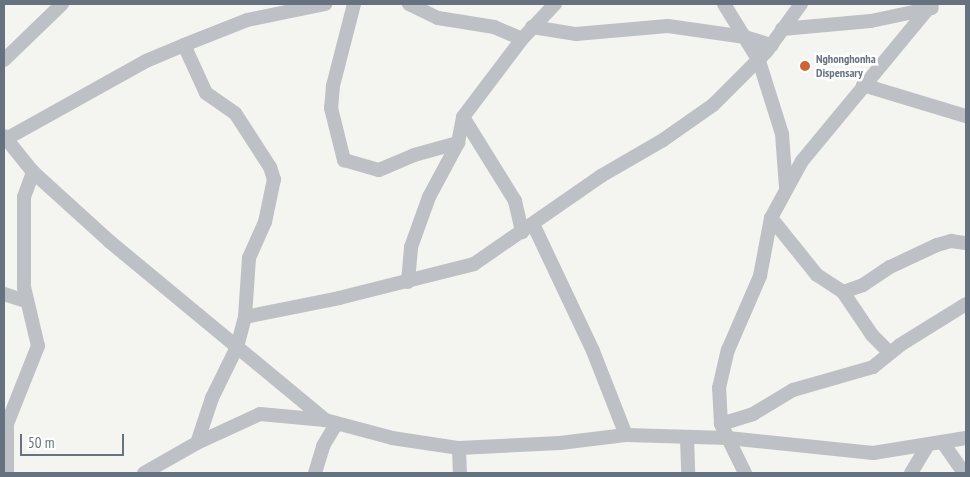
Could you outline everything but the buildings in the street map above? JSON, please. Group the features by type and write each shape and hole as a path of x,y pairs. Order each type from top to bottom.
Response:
{"street":[{"path":"4,60 62,4"},
{"path":"325,4 247,20 184,45 146,61 5,138 33,172 130,259 330,422"},
{"path":"354,4 333,86 331,108 344,160 379,170 414,155 458,143"},
{"path":"409,4 438,18 494,27 522,40"},
{"path":"408,282 410,248 428,197 458,143 463,117 522,40 555,4"},
{"path":"724,4 759,61 782,134 786,187"},
{"path":"244,317 408,282 474,264 601,176 691,121 737,84 759,61 801,4"},
{"path":"782,28 871,21 934,6"},
{"path":"745,473 722,424 718,406 723,366 760,276 771,218 786,187 802,161 863,85 934,6"},
{"path":"532,28 576,34 668,26 745,37 772,45"},
{"path":"184,45 206,93 235,113 274,174 265,222 249,258 244,317 237,347 212,398 197,443"},
{"path":"863,85 966,116"},
{"path":"463,117 515,201 593,351 626,435"},
{"path":"7,473 6,425 38,346 26,301 24,197 33,172"},
{"path":"771,218 817,275 843,292 872,335 890,353"},
{"path":"843,292 937,245 951,241 966,243"},
{"path":"4,294 26,301"},
{"path":"722,424 753,414 793,390 860,373 966,304"},
{"path":"144,473 197,443 260,414 330,422 392,438 459,448 560,443 626,435 728,438 874,453 966,438"},
{"path":"315,473 330,422"},
{"path":"687,438 688,473"},
{"path":"942,443 964,473"},
{"path":"911,473 928,445"},
{"path":"459,448 460,473"}],"place":[{"name":"Nghonghonha Dispensary","path":"805,66"}]}
